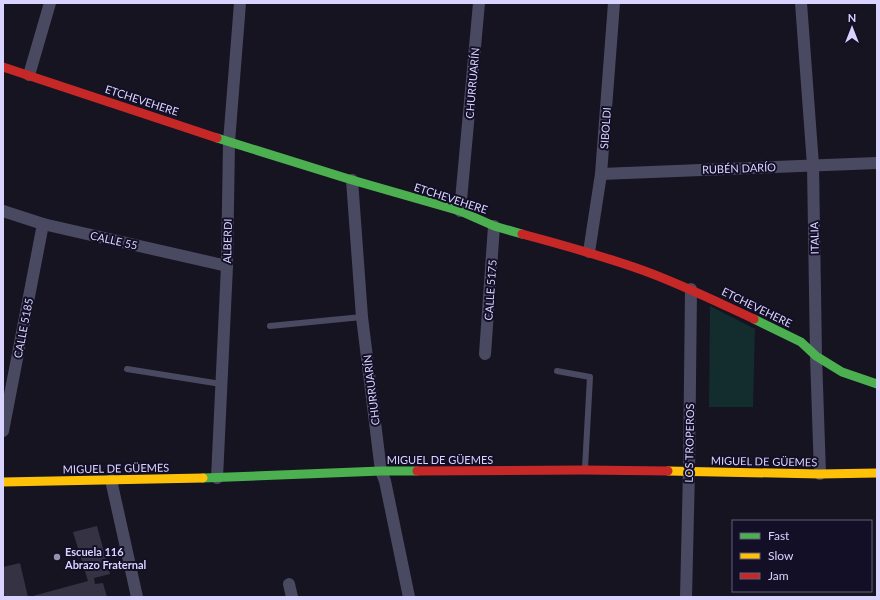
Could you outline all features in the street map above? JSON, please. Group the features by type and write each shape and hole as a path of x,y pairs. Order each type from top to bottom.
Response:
{"street":[{"path":"29,75 50,3"},
{"name":"ALBERDI","path":"217,478 227,266 229,142 240,3"},
{"name":"CHURRUARÍN","path":"460,211 479,3"},
{"name":"SIBOLDI","path":"589,252 601,174 614,3"},
{"name":"ITALIA","path":"801,3 812,165 820,474"},
{"name":"ETCHEVEHERE","path":"3,67 229,142 352,180 460,211 494,226 589,252 643,270 691,289 801,342 816,356 842,372 877,384"},
{"name":"RUBÉN DARÍO","path":"601,174 877,162"},
{"name":"CHURRUARÍN","path":"352,180 362,317 381,471 385,482 409,597"},
{"name":"CALLE 55","path":"3,211 43,224 227,266"},
{"name":"CALLE 5185","path":"3,431 43,224"},
{"name":"CALLE 5175","path":"485,354 494,226"},
{"name":"LOS TROPEROS","path":"686,597 691,289"},
{"name":"MIGUEL DE GÜEMES","path":"3,482 217,478 381,471 584,470 820,474 877,473"},
{"path":"111,480 138,597"},
{"path":"289,584 292,597"}],"lane":[{"path":"270,326 362,317"},
{"path":"127,369 221,384"},
{"path":"557,371 590,378 584,470"}],"green space":[{"path":"710,306 755,329 753,407 709,407"}],"building":[{"path":"97,526 110,574 94,578 95,584 103,583 107,597 29,597 88,581 73,532"},
{"path":"20,563 28,597 5,597 3,590 3,567"}],"traffic: fast":[{"path":"217,138 352,180 460,211 494,226 522,234"},
{"path":"754,319 801,342 816,356 842,372 877,384"},
{"path":"203,478 417,471"}],"traffic: slow":[{"path":"668,471 820,474 877,473"},
{"path":"3,482 203,478"}],"traffic: jam":[{"path":"3,67 217,138"},
{"path":"522,234 598,255 656,275 754,319"},
{"path":"417,471 668,471"}],"place":[{"name":"Escuela 116 Abrazo Fraternal","path":"57,557"}]}
